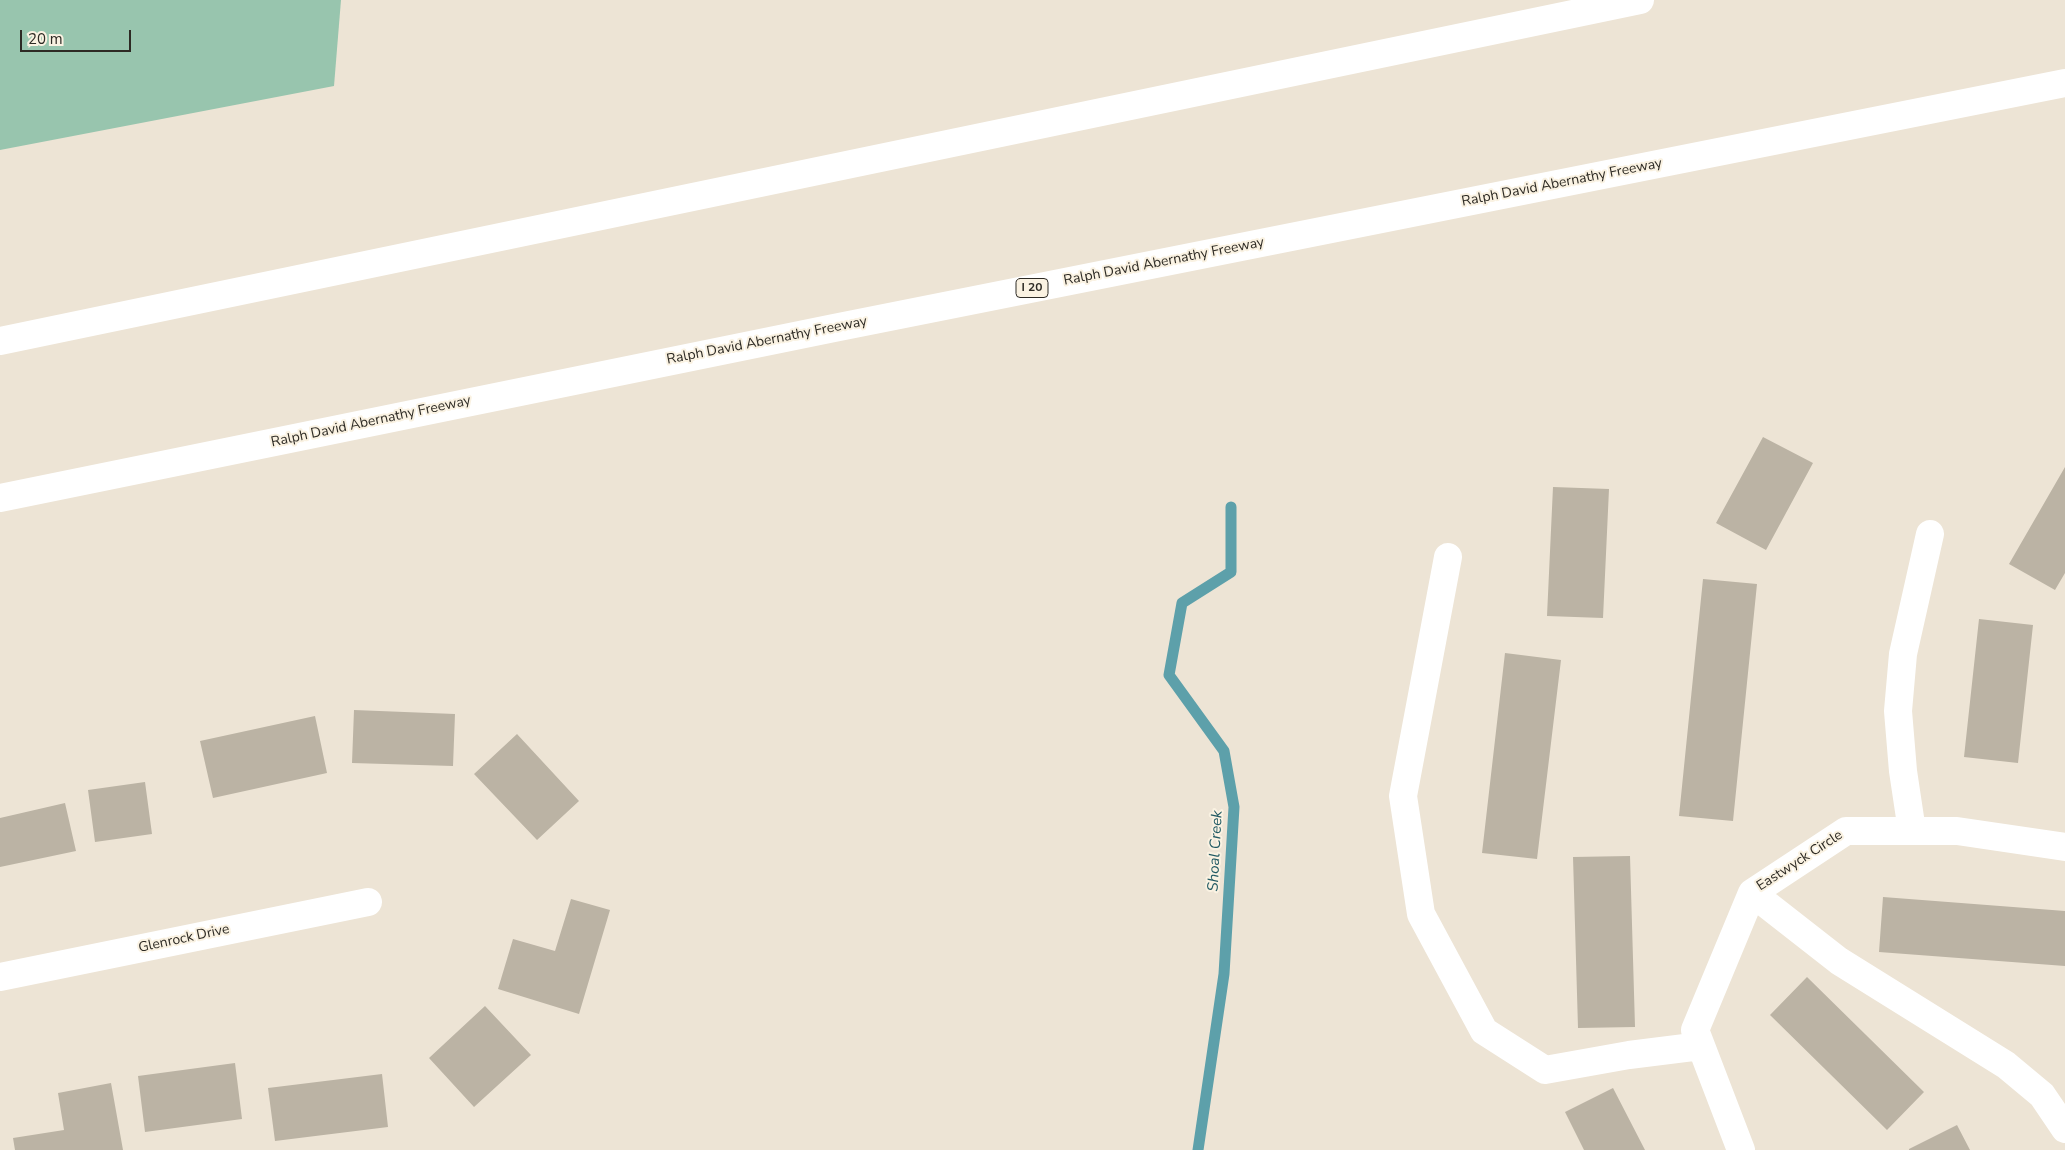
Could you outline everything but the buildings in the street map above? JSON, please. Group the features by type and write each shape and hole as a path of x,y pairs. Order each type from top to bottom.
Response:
{"main road":[{"path":"0,341 1640,0"},
{"name":"Ralph David Abernathy Freeway","path":"0,498 824,330 2065,82"},
{"path":"1912,830 1898,711 1903,654 1930,534"},
{"path":"1448,557 1403,796 1421,914 1484,1031 1545,1070 1628,1055 1701,1046"},
{"name":"Eastwyck Circle","path":"1741,1150 1695,1030 1752,893 1846,831 1957,831 2065,847"},
{"path":"1752,893 1839,961 2006,1065 2042,1095 2065,1129"},
{"name":"Glenrock Drive","path":"0,977 368,902"}],"green space":[{"path":"0,0 341,0 334,86 0,150"}],"waterway":[{"name":"Shoal Creek","path":"1198,1150 1224,974 1234,807 1224,751 1169,675 1182,603 1231,572 1231,507"}]}
